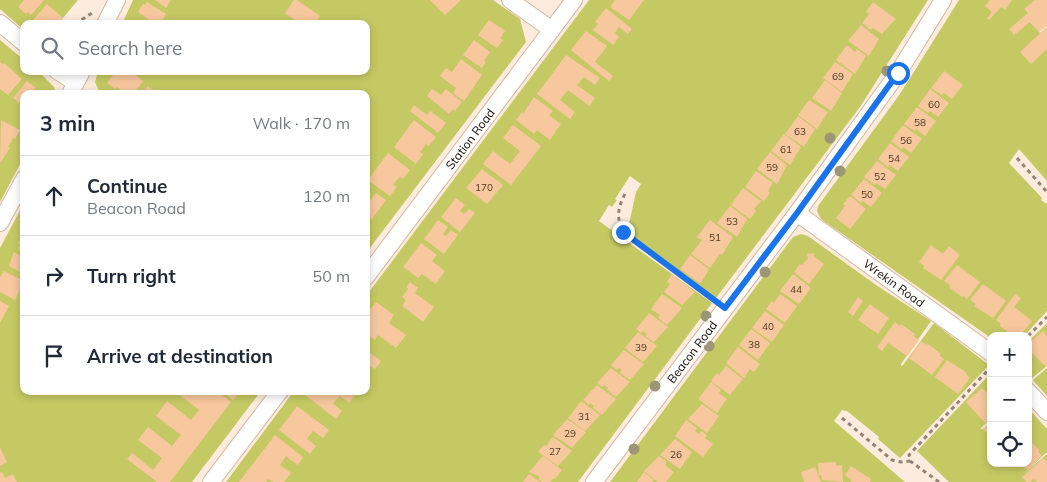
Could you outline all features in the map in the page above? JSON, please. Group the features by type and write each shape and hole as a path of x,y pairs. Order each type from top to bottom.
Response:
{"street":[{"path":"107,20 116,0"},
{"path":"510,0 552,30"},
{"name":"Station Road","path":"370,272 574,0"},
{"name":"Beacon Road","path":"594,482 797,213 898,73 943,0"},
{"path":"0,23 20,40"},
{"path":"62,75 76,86"},
{"path":"0,223 20,186"},
{"name":"Wrekin Road","path":"797,213 987,350"},
{"path":"211,482 277,395"},
{"path":"1032,395 1047,412"}],"path":[{"path":"1017,158 1047,192"},
{"path":"625,194 619,204 618,215 623,232 725,308"},
{"path":"1032,332 1047,317"},
{"path":"910,461 909,456 913,451 987,372"},
{"path":"842,418 892,460 910,461 939,482"}],"green space":[{"path":"0,0 78,0 61,20 20,20 20,26 0,9"},
{"path":"133,0 493,0 520,19 526,42 370,248 370,90 99,90 95,82 97,75 370,75 370,20 124,20"},
{"path":"589,0 928,0 860,107 716,298 633,236 635,228 629,224 636,192 641,184 630,176 615,199 617,200 612,207 609,205 599,221 712,303 578,482 226,482 291,395 370,395 370,291"},
{"path":"959,0 1047,0 1030,22 1040,33 1047,27 1047,181 1019,149 1009,163 1042,198 1041,200 1047,204 1047,311 1028,332 987,332 987,335 821,219 817,211 818,206 900,94"},
{"path":"0,40 20,57 20,75 42,75 55,90 20,90 20,164 0,202"},
{"path":"20,210 20,395 258,395 192,482 0,482 0,248"},
{"path":"801,234 808,236 876,285 931,321 901,366 934,323 987,363 987,367 900,458 878,439 879,437 847,411 842,410 834,421 905,482 610,482 793,237"},
{"path":"1047,323 1047,366 1032,378 1032,377 1032,338"},
{"path":"1047,368 1047,396 1033,380"},
{"path":"987,377 987,422 980,429 987,426 987,467 1031,467 1021,476 1047,454 1047,482 949,482 917,451"},
{"path":"1032,412 1047,429 1047,452 1032,466"}],"building":[{"path":"24,0 44,0 31,15 28,12 26,14 18,7"},
{"path":"155,0 171,0 166,8"},
{"path":"294,0 297,0 320,16 318,20 295,20 285,13"},
{"path":"430,0 461,0 445,15"},
{"path":"615,0 644,0 629,20 610,7"},
{"path":"990,0 1012,0 1005,10 1001,7 989,20 987,18 992,12 985,6"},
{"path":"1035,0 1047,0 1047,26 1039,32 1030,22 1014,35 1009,29 1028,13 1024,9"},
{"path":"147,2 166,14 162,20 149,20 138,12 143,4 145,5"},
{"path":"873,2 896,19 882,34 873,28 871,30 862,23 869,14 866,12"},
{"path":"47,4 63,18 61,20 33,20"},
{"path":"606,8 632,29 628,34 619,27 615,33 619,37 613,45 593,30 598,24 595,22"},
{"path":"489,20 505,31 500,38 503,40 497,48 478,35"},
{"path":"861,25 879,39 869,56 848,41"},
{"path":"1047,27 1047,49 1031,64 1020,52"},
{"path":"586,31 607,46 595,62 613,76 609,81 571,50"},
{"path":"474,40 490,52 482,68 463,55"},
{"path":"847,45 855,52 857,49 866,56 855,74 836,60"},
{"path":"566,55 600,78 595,85 584,77 577,85 595,98 589,106 568,90 560,100 575,112 570,119 537,94"},
{"path":"461,59 482,75 464,101 453,93 456,88 440,76 446,68 452,72"},
{"path":"0,62 4,63 22,79 8,95 0,89"},
{"path":"835,62 853,74 842,92 823,78"},
{"path":"944,71 963,85 952,99 944,93 942,95 931,88"},
{"path":"113,75 135,75 143,81 136,90 120,90 117,87 115,89 107,83"},
{"path":"825,80 842,93 831,111 812,98"},
{"path":"27,81 36,88 34,90 20,90 20,104 13,98"},
{"path":"432,89 441,95 446,89 462,102 455,111 453,109 449,114 427,96"},
{"path":"930,89 949,103 938,117 918,106"},
{"path":"534,97 553,111 549,115 561,124 550,140 537,130 534,134 516,120 522,112 523,114"},
{"path":"809,100 828,112 817,129 798,115"},
{"path":"414,105 427,115 430,111 446,123 438,133 410,111"},
{"path":"917,107 936,121 925,136 916,129 915,131 904,124"},
{"path":"798,116 815,129 804,147 785,134"},
{"path":"1,120 20,130 15,139 13,138 8,147 10,148 0,163"},
{"path":"414,120 436,137 429,146 426,144 420,152 423,154 416,164 394,147"},
{"path":"513,125 541,146 511,185 483,164 493,151 510,164 520,151 503,138"},
{"path":"903,125 922,139 911,153 903,147 901,149 891,141"},
{"path":"784,134 801,147 790,165 771,151"},
{"path":"890,143 909,157 898,171 890,165 888,167 878,159"},
{"path":"770,152 787,165 777,184 757,169"},
{"path":"388,153 410,170 403,179 400,177 396,181 393,185 397,187 390,196 370,181 370,177"},
{"path":"877,161 896,175 885,189 864,177"},
{"path":"482,169 503,185 487,204 466,188"},
{"path":"756,171 773,183 768,191 770,193 764,201 745,187"},
{"path":"864,179 882,193 871,207 863,201 861,203 851,195"},
{"path":"743,188 761,201 754,209 756,211 750,219 731,205"},
{"path":"376,193 386,200 372,219 370,218 371,199"},
{"path":"850,196 866,209 850,229 836,218 845,206 843,204"},
{"path":"456,198 465,205 460,211 464,214 469,209 475,213 460,232 441,217"},
{"path":"730,206 747,219 737,237 717,223"},
{"path":"438,220 448,227 443,234 446,236 451,230 458,235 444,254 424,239"},
{"path":"710,220 733,237 722,255 720,254 710,268 691,254 702,240 697,237"},
{"path":"421,243 437,255 432,261 445,271 436,284 422,274 418,278 403,267"},
{"path":"931,245 943,254 949,246 960,255 941,280 923,268 924,266 919,262"},
{"path":"14,252 20,256 20,272 9,266"},
{"path":"814,253 814,256 824,264 809,284 794,272 808,258 807,254"},
{"path":"690,255 709,269 701,283 680,269"},
{"path":"957,265 980,282 967,299 949,287 950,285 944,281"},
{"path":"4,271 20,279 20,289 15,300 0,292 0,277"},
{"path":"672,274 695,292 682,305 664,292 670,284 667,282"},
{"path":"793,274 811,288 799,304 780,291"},
{"path":"410,282 418,288 415,293 434,307 423,322 402,306 406,300 402,297 408,289 406,287"},
{"path":"983,284 1006,301 993,318 974,306 976,304 970,300"},
{"path":"662,294 682,308 667,325 658,318 660,315 651,309"},
{"path":"780,294 797,306 785,323 766,309 772,301 774,303"},
{"path":"1015,294 1021,298 1014,307 1032,321 1023,332 1008,332 996,320"},
{"path":"858,297 863,301 853,316 848,312"},
{"path":"0,301 9,306 0,323"},
{"path":"376,302 394,315 389,323 406,335 396,348 378,335 375,340 370,337 370,310"},
{"path":"870,304 889,318 878,334 858,320"},
{"path":"765,311 784,325 772,342 752,328"},
{"path":"649,313 668,327 654,342 645,336 647,334 643,331 641,333 636,329"},
{"path":"895,322 915,334 914,336 919,340 907,356 888,343 882,351 877,347"},
{"path":"751,329 770,343 758,360 739,345"},
{"path":"1043,331 1047,336 1046,367 1032,353 1032,341"},
{"path":"638,332 657,346 643,362 625,348"},
{"path":"921,341 926,345 927,343 941,354 939,355 944,359 932,375 909,358"},
{"path":"738,347 760,364 754,372 750,369 744,378 726,363"},
{"path":"624,350 644,364 630,380 620,373 622,370 619,368 617,370 611,365"},
{"path":"370,353 381,361 375,369 370,366"},
{"path":"947,360 967,373 970,378 958,394 935,377"},
{"path":"726,366 743,379 730,395 711,381"},
{"path":"611,368 630,382 616,397 604,385 602,387 597,383"},
{"path":"711,382 721,390 719,393 727,399 717,413 698,399"},
{"path":"597,385 616,399 602,415 593,408 594,406 590,403 589,405 583,400"},
{"path":"982,388 987,392 987,421 985,423 966,402"},
{"path":"179,395 222,395 231,402 170,482 157,482 127,459 132,453 153,470 162,458 138,440 148,427 172,446 181,435 156,416 167,401 191,420 199,410"},
{"path":"227,395 237,395 233,400"},
{"path":"305,395 355,395 349,403 340,396 336,400 333,404 342,411 336,419"},
{"path":"581,401 600,415 585,431 568,418"},
{"path":"702,404 719,416 707,433 688,419"},
{"path":"297,406 329,430 323,438 313,431 307,439 316,446 310,454 279,430"},
{"path":"567,419 586,432 572,448 553,435"},
{"path":"686,420 697,428 695,431 699,434 701,431 707,435 705,438 713,444 703,457 675,436"},
{"path":"275,435 303,457 298,465 286,456 280,465 291,473 284,482 273,482 268,479 266,482 239,482"},
{"path":"553,437 572,451 558,466 538,452"},
{"path":"675,439 692,452 680,469 660,455"},
{"path":"1032,442 1039,450 1042,456 1032,465"},
{"path":"0,447 7,462 0,466"},
{"path":"543,456 562,470 550,482 542,482 538,479 540,477 529,472"},
{"path":"659,456 667,462 665,465 674,472 666,482 658,482 644,471"},
{"path":"1043,458 1047,462 1047,482 1037,482 1034,479 1027,482 1022,477"},
{"path":"836,462 836,466 842,465 843,482 822,480 821,475 819,476 818,463"},
{"path":"851,466 871,479 870,482 850,482 852,480 845,475"},
{"path":"815,467 821,482 804,482 801,472"},
{"path":"2,472 5,478 13,474 17,482 0,482 0,473"},
{"path":"644,472 654,480 652,482 637,482"},
{"path":"529,474 540,482 523,482"}],"route":[{"path":"623,232 725,308 797,213 898,73"}]}
